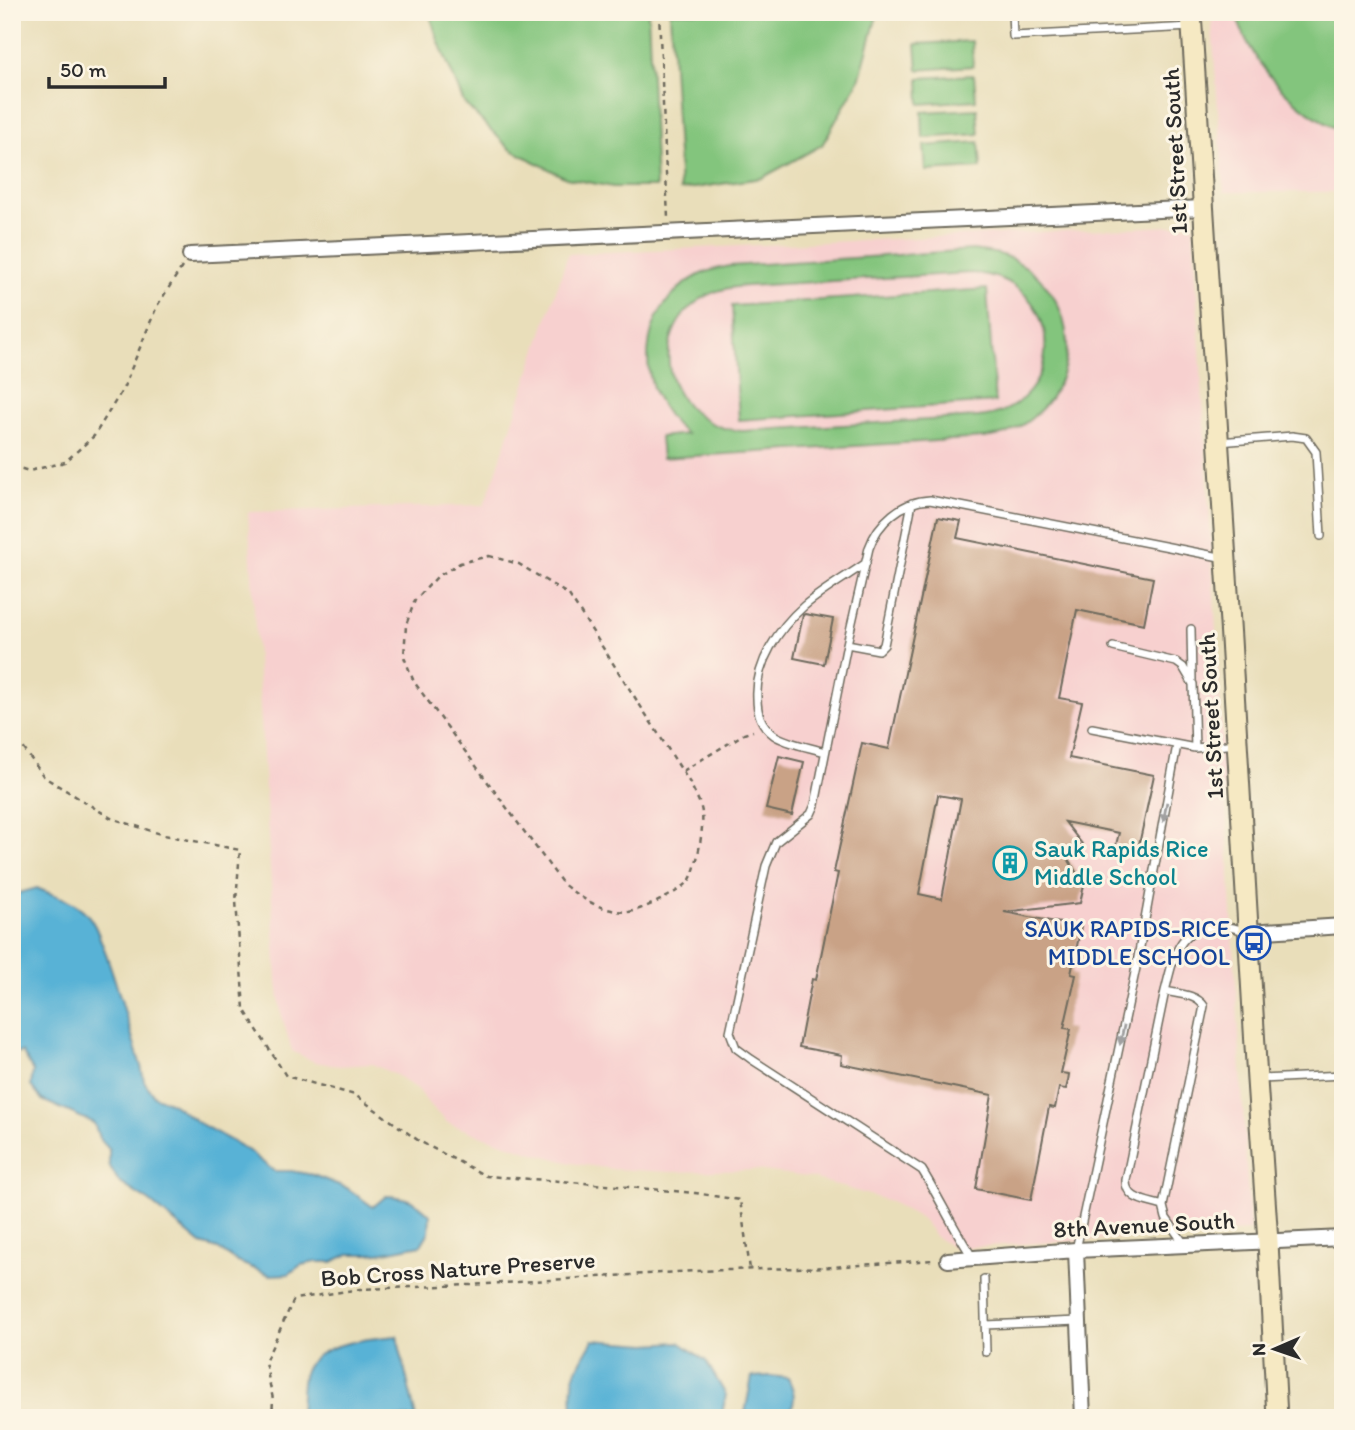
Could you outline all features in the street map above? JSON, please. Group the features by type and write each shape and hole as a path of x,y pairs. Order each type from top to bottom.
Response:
{"street":[{"name":"1st Street South","path":"1192,20 1277,1418"},
{"path":"190,255 1203,208"},
{"path":"1249,932 1343,926"},
{"name":"8th Avenue South","path":"948,1260 1076,1250 1343,1238"},
{"path":"1076,1250 1083,1418"}],"lane":[{"path":"1012,12 1013,36 1192,20"},
{"path":"1218,442 1292,436 1306,438 1317,452 1321,536"},
{"path":"974,1258 922,1170 751,1059 736,1048 730,1032 766,866 776,842 810,814 815,805 847,644 874,534 889,517 912,503 930,500 1226,558"},
{"path":"847,644 878,650 884,645 912,503"},
{"path":"825,752 776,736 766,727 758,714 760,673 774,641 785,625 804,606 866,563"},
{"path":"1191,629 1195,748"},
{"path":"1113,647 1176,662 1183,667 1193,684"},
{"path":"1092,727 1195,748 1237,744"},
{"path":"1076,1250 1137,963 1177,745"},
{"path":"1163,1206 1135,1198 1126,1188 1126,1180 1165,991 1175,957 1181,942 1189,933 1198,929 1226,925 1249,932"},
{"path":"1165,991 1194,997 1204,1006 1163,1206 1166,1218 1186,1246"},
{"path":"1257,1080 1343,1075"},
{"path":"984,1279 986,1352"},
{"path":"985,1325 1079,1321"}],"path":[{"path":"659,12 668,233"},
{"path":"12,466 29,471 65,462 94,436 123,389 157,306 190,255"},
{"path":"489,556 519,564 548,581 569,595 683,772 702,812 702,839 689,882 662,899 628,912 582,900 563,884 414,682 404,657 406,625 415,600 437,577 460,564 489,556"},
{"path":"683,772 744,734 766,727"},
{"path":"12,732 44,777 111,818 164,835 240,850 236,901 244,1009 286,1076 355,1095 419,1141 486,1176 575,1182 740,1200 750,1269"},
{"name":"Bob Cross Nature Preserve","path":"272,1418 273,1399 265,1362 294,1299 360,1289 948,1260"}],"shaded area":[{"path":"1211,12 1343,12 1343,192 1224,192"},
{"path":"1193,225 1250,1231 953,1248 936,1237 922,1219 889,1201 813,1178 757,1170 671,1172 613,1169 571,1163 527,1151 448,1123 419,1091 398,1076 372,1064 339,1066 315,1062 292,1051 281,1013 277,982 248,512 484,505 568,254"}],"green space":[{"path":"429,12 648,12 656,187 613,187 566,178 510,149 464,103"},
{"path":"670,12 878,12 859,80 822,145 762,178 680,190"},
{"path":"1235,12 1343,12 1343,132 1307,111 1276,83 1252,50"},
{"path":"972,41 973,66 918,70 916,44"},
{"path":"974,75 976,100 920,104 919,78"},
{"path":"977,109 979,134 923,138 922,112"},
{"path":"979,142 981,168 926,171 924,146"},
{"path":"973,250 1005,256 1028,268 1046,286 1059,306 1066,329 1067,352 1062,376 1051,398 1033,417 1016,429 998,436 662,458 660,437 686,434 668,416 656,396 648,351 653,328 662,308 678,290 703,273 730,266","holes":["971,273 1003,280 1027,296 1040,318 1045,344 1041,369 1029,392 1008,409 978,417 743,431 717,426 696,414 680,397 671,376 669,354 673,333 686,313 706,296 721,290 747,286"]},
{"path":"987,289 995,402 739,420 732,306"}],"water":[{"path":"37,888 75,904 92,921 115,980 144,1081 155,1097 170,1102 199,1123 246,1149 274,1171 313,1175 347,1188 373,1207 386,1196 405,1198 415,1203 430,1215 429,1232 421,1245 370,1254 349,1254 332,1262 301,1265 289,1274 270,1275 238,1262 218,1249 201,1244 150,1202 119,1182 109,1165 109,1149 99,1138 94,1123 42,1100 31,1086 33,1071 22,1052 12,1054 12,890 16,894"},
{"path":"397,1336 416,1418 300,1418 304,1373 319,1355 344,1344"},
{"path":"593,1340 647,1344 679,1342 706,1361 726,1395 722,1414 726,1418 565,1418 573,1408 576,1372"},
{"path":"752,1377 788,1378 794,1394 791,1408 784,1418 744,1418"}],"building":[{"name":"Sauk Rapids Rice Middle School","path":"938,517 961,521 957,538 1153,578 1144,624 1077,610 1059,698 1082,702 1069,758 1154,775 1137,854 1115,849 1119,833 1065,822 1082,844 1065,854 1084,885 1080,903 1004,912 1081,927 1071,974 1076,975 1064,1028 1071,1029 1061,1073 1069,1074 1068,1081 1066,1089 1059,1088 1055,1108 1049,1107 1031,1200 976,1189 992,1095 841,1064 842,1055 799,1047 812,979 816,980 838,873 834,872 862,743 889,749","holes":["938,795 961,799 942,899 919,894"]},
{"path":"805,614 833,619 824,664 794,658"},
{"path":"779,756 804,762 792,815 766,809"}],"place":[{"name":"Sauk Rapids Rice Middle School","path":"1010,863"},
{"name":"SAUK RAPIDS-RICE MIDDLE SCHOOL","path":"1254,943"}]}
